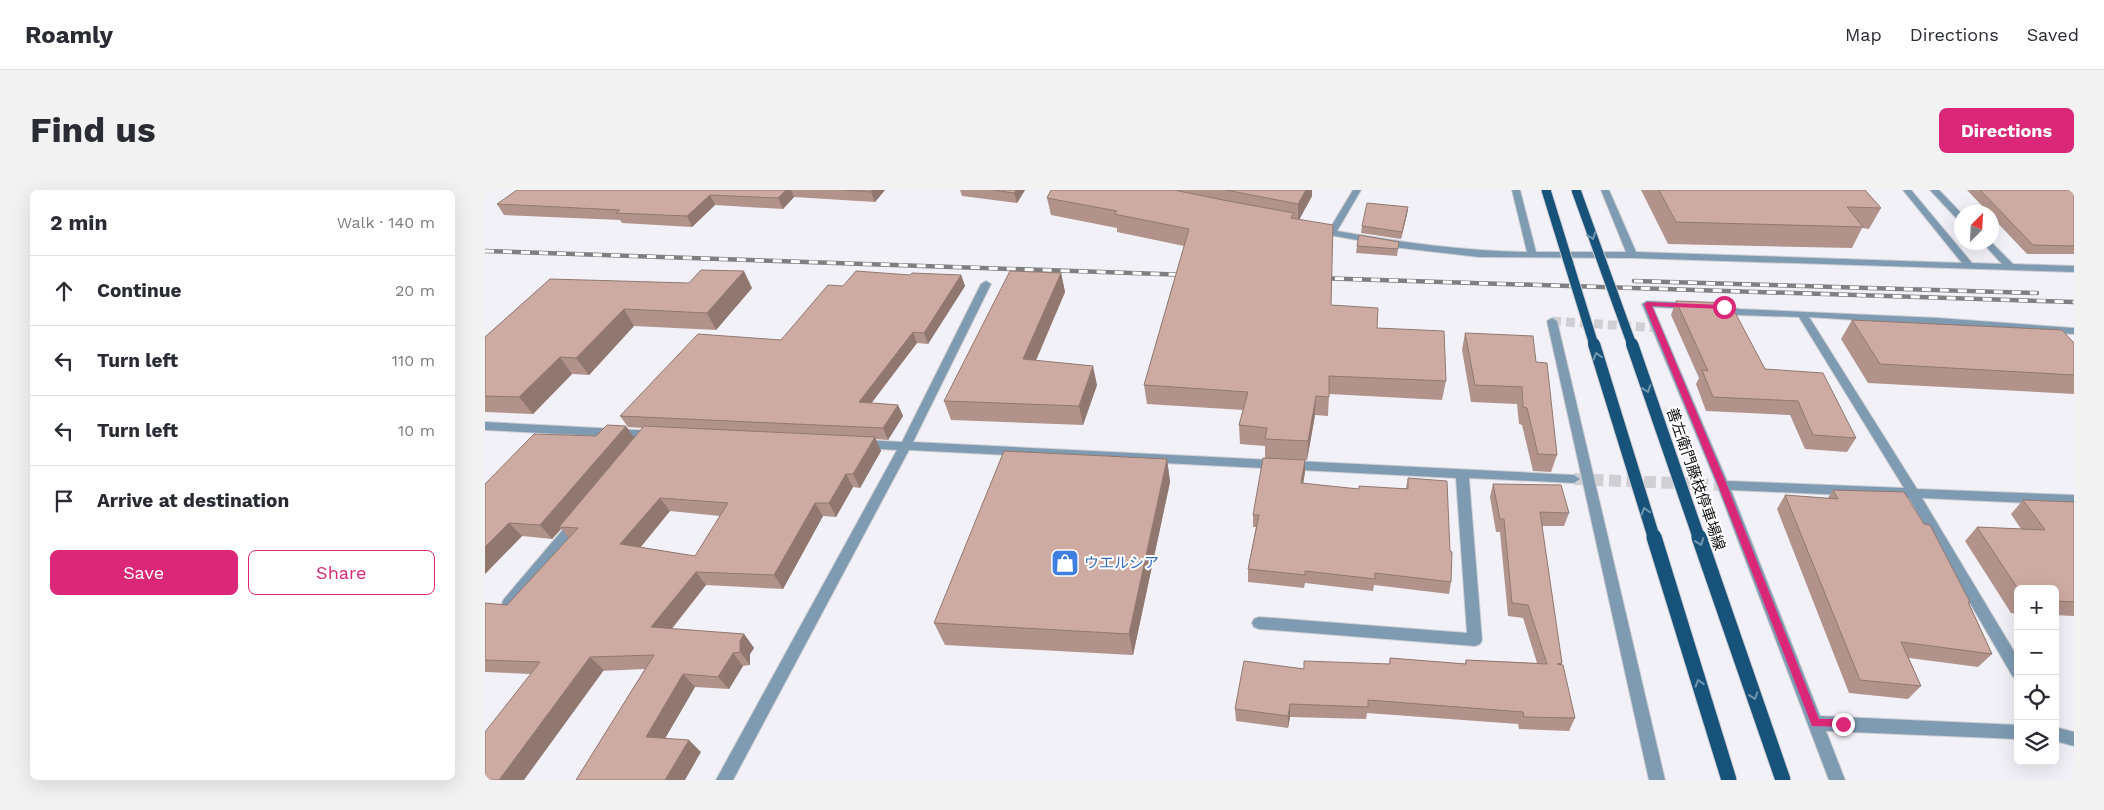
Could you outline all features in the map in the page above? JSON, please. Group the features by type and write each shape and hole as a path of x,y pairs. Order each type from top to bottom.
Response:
{"main road":[{"path":"1547,190 1729,780"},
{"name":"善左衛門藤枝停車場線","path":"1575,190 1623,318 1783,780"}],"street":[{"path":"1332,232 1357,190"},
{"path":"1516,190 1532,254"},
{"path":"1605,190 1631,255"},
{"path":"1907,190 1969,265"},
{"path":"1934,190 1954,211"},
{"path":"1304,227 1401,246 1479,254 1631,255 2074,268"},
{"path":"1994,250 2010,267"},
{"path":"724,780 906,446 986,284"},
{"path":"1837,780 1723,485 1647,304 1724,307 1738,312 1939,321 2074,331"},
{"path":"1802,314 1913,493 2014,665"},
{"path":"1552,321 1657,780"},
{"path":"485,426 669,435"},
{"path":"637,450 649,434"},
{"path":"847,443 1574,480"},
{"path":"1259,623 1475,640 1462,474"},
{"path":"1723,485 2074,500"},
{"path":"509,603 586,511"},
{"path":"1816,723 2014,732"},
{"path":"2059,735 2074,739"}],"building":[{"path":"517,190 786,190 778,198 710,195 687,216 616,213 620,210 497,204"},
{"path":"845,190 872,190 871,192"},
{"path":"993,190 1016,190 1014,193"},
{"path":"1051,190 1174,190 1294,213 1291,218 1333,225 1331,305 1378,308 1377,328 1444,331 1446,381 1329,376 1329,397 1316,396 1308,441 1265,439 1267,428 1239,425 1248,392 1144,385 1189,229 1114,214 1117,211 1047,198"},
{"path":"1226,190 1306,190 1298,204"},
{"path":"1659,190 1865,190 1881,208 1847,207 1863,227 1676,222"},
{"path":"1980,190 2074,190 2074,246 2033,245 1999,210 1999,205 1994,205"},
{"path":"1367,203 1408,207 1402,232 1362,226"},
{"path":"1359,235 1399,242 1398,249 1357,246"},
{"path":"701,270 744,271 707,313 624,309 576,358 560,357 519,397 485,396 485,337 550,279 689,283"},
{"path":"856,271 910,275 912,273 961,275 924,333 913,332 859,402 898,405 883,428 620,416 698,334 781,340 828,285 843,286"},
{"path":"1010,271 1061,273 1023,359 1093,366 1079,406 944,401"},
{"path":"1676,301 1730,303 1765,369 1823,373 1856,438 1813,435 1798,401 1713,397 1702,370 1708,371"},
{"path":"1852,320 2062,330 2074,343 2074,375 1880,364"},
{"path":"1465,333 1533,336 1536,362 1547,363 1557,455 1538,454 1527,408 1523,407 1522,387 1475,385"},
{"path":"607,425 626,426 540,525 509,523 485,547 485,484 534,434 596,436"},
{"path":"644,426 875,437 853,474 846,474 829,503 815,503 774,575 696,572 651,627 744,634 740,641 740,652 733,653 718,677 683,674 646,737 689,740 665,780 576,780 654,655 590,657 499,780 485,780 485,732 540,662 485,660 485,603 507,605 578,528 559,527","holes":["660,498 728,503 695,556 620,544"]},
{"name":"ウエルシア","path":"1004,451 1167,459 1129,634 934,623"},
{"path":"1263,458 1305,460 1301,483 1359,489 1359,486 1408,489 1408,478 1447,481 1450,551 1452,552 1451,582 1375,573 1375,579 1305,571 1305,575 1248,569 1259,515 1253,515"},
{"path":"1493,484 1561,485 1569,513 1540,512 1562,663 1557,664 1563,665 1575,718 1524,717 1523,712 1368,700 1368,707 1290,704 1288,716 1235,709 1244,661 1304,669 1304,661 1390,664 1390,658 1466,664 1466,660 1547,664 1528,605 1512,603 1504,519 1500,519"},
{"path":"1833,490 1904,492 1924,524 1930,525 1970,602 1968,602 1992,654 1901,642 1921,686 1860,680 1785,495 1838,499"},
{"path":"2023,500 2074,502 2074,602 2059,601 2059,585 2015,585 1977,527 2045,530"}],"tunnel":[{"path":"1552,321 1658,328"},
{"path":"1574,479 1723,485"}],"railway":[{"path":"485,251 1189,275"},
{"path":"1317,278 2074,302"},
{"path":"1634,281 2037,293"}],"place":[{"name":"ウエルシア","path":"1065,563"}],"route":[{"path":"1724,307 1647,304 1723,485 1816,723 1843,724"}]}
